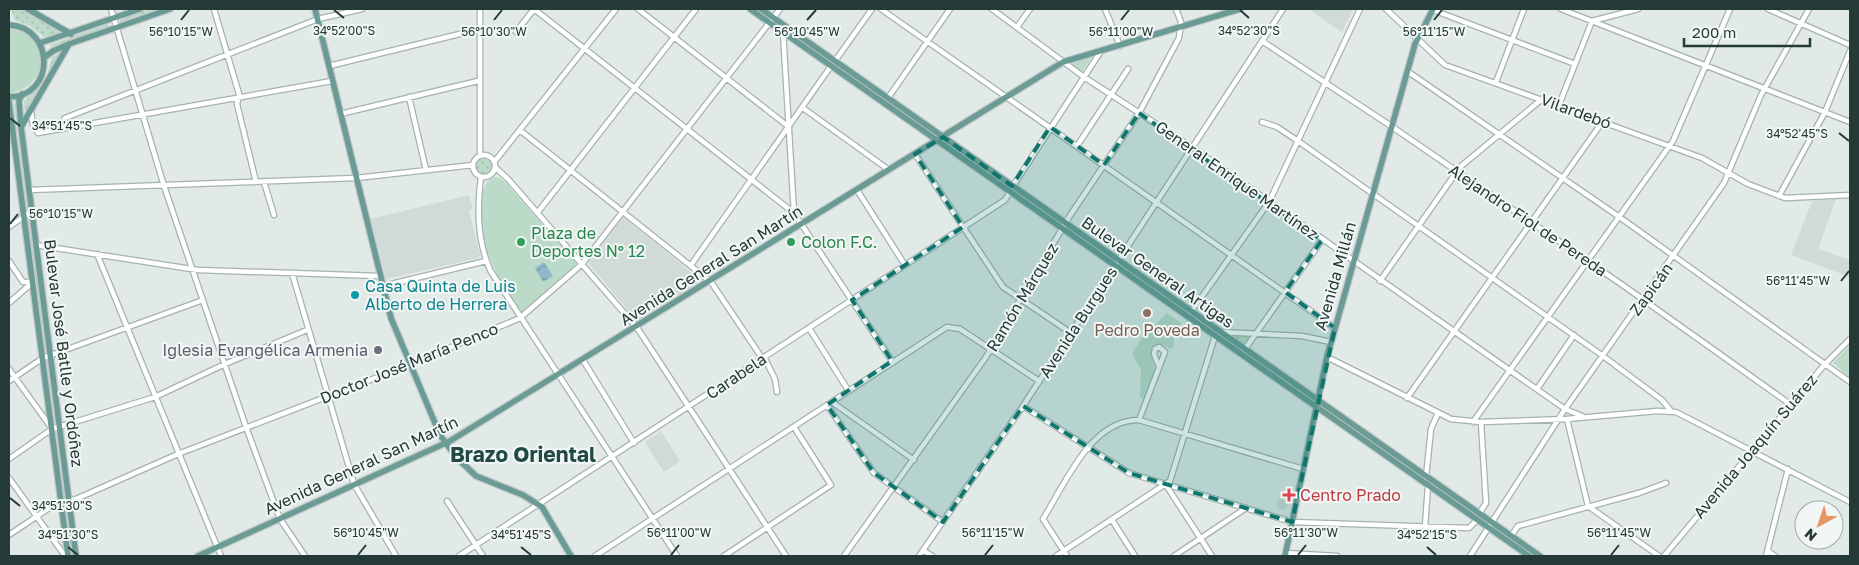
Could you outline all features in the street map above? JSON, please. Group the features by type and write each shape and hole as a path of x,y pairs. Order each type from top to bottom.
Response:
{"main road":[{"path":"28,9 71,34"},
{"path":"40,43 140,9"},
{"path":"45,57 69,44 170,9"},
{"path":"315,9 391,318 409,365 444,443 476,476 523,495 539,504 571,556"},
{"name":"Bulevar General Artigas","path":"750,9 771,20 940,138 1217,334 1316,407 1428,485 1491,526 1529,556"},
{"name":"Bulevar General Artigas","path":"761,9 783,32 888,98 940,138"},
{"name":"Avenida General San Martín","path":"198,556 444,443 802,226 1063,62 1240,9"},
{"name":"Avenida Millán","path":"1285,555 1331,342 1417,38 1433,9"},
{"path":"9,19 10,25 30,32 40,43 45,57 44,68 38,82 22,94 9,96"},
{"path":"21,127 69,44"},
{"name":"Bulevar José Batlle y Ordóñez","path":"22,94 19,101 21,127 76,556"},
{"name":"Bulevar José Batlle y Ordóñez","path":"9,102 62,502 66,556"},
{"name":"Bulevar General Artigas","path":"1117,263 1191,312 1217,334 1245,349 1426,477 1478,517"},
{"name":"Bulevar General Artigas","path":"1491,526 1511,536 1540,556"}],"street":[{"path":"111,9 164,186 226,364 246,428 280,519 305,556"},
{"path":"214,9 239,94 237,104 256,182"},
{"path":"60,129 65,118 318,19 362,9"},
{"path":"29,190 356,178 473,165 480,156 478,81 480,9"},
{"path":"516,32 534,9 794,213 802,226 810,234 892,361"},
{"path":"495,161 521,131 616,9"},
{"path":"638,9 789,127"},
{"path":"538,212 696,9"},
{"name":"Doctor José María Penco","path":"9,535 51,506 69,501 178,454 409,365 520,318 582,264 725,77 780,9"},
{"path":"692,265 872,9"},
{"path":"881,9 1335,328"},
{"path":"888,98 950,9"},
{"name":"General Enrique Martínez","path":"992,9 1084,77 1193,148 1564,409 1582,416"},
{"path":"1017,27 1030,9"},
{"path":"1105,9 1120,46"},
{"path":"1176,9 1181,27"},
{"name":"Avenida Burgues","path":"918,556 1023,406 1282,9"},
{"path":"1191,312 1269,202 1360,9"},
{"name":"Vilardebó","path":"1386,9 1445,65 1702,158 1748,184 1779,196 1792,199 1850,195"},
{"path":"1433,9 1575,64"},
{"path":"1496,82 1524,9"},
{"path":"1561,9 1850,122"},
{"path":"1592,21 1638,9"},
{"path":"1472,422 1669,146 1730,9"},
{"path":"1768,9 1850,45"},
{"name":"Zapicán","path":"1470,556 1491,526 1564,409 1724,183 1761,96 1809,9"},
{"path":"1559,105 1592,21"},
{"name":"Ramón Márquez","path":"844,556 895,488 990,350 1064,226 1139,112 1178,43 1181,27"},
{"path":"329,66 480,29"},
{"path":"783,32 794,213"},
{"name":"Alejandro Fiol de Pereda","path":"1262,42 1391,126 1587,260 1790,404"},
{"name":"Carabela","path":"459,556 1005,200 1050,127 1101,51"},
{"path":"1779,196 1826,112 1850,51"},
{"path":"1077,146 1128,69"},
{"path":"1407,71 1563,177 1850,382"},
{"path":"31,112 33,124 38,133 75,128 332,81"},
{"path":"340,114 478,81"},
{"path":"409,96 426,170"},
{"path":"1380,281 1457,171 1542,99"},
{"path":"802,108 889,170"},
{"path":"1407,398 1603,121"},
{"path":"1262,122 1277,128 1298,141 1603,356 1662,400 1671,411"},
{"path":"521,131 711,282 763,358 775,379 777,392"},
{"path":"915,154 1000,284 1020,300 1071,333"},
{"path":"473,165 476,174 481,177 491,175 496,168 495,161 487,155 480,156"},
{"path":"496,168 504,174 538,212 636,327 786,556"},
{"path":"481,177 478,219 486,261 520,318 677,556"},
{"path":"264,182 274,216"},
{"path":"857,190 905,265"},
{"path":"9,227 32,211"},
{"path":"1245,349 1322,240"},
{"path":"36,245 192,269 380,276"},
{"path":"97,254 216,548 222,556"},
{"path":"9,261 23,282 33,282"},
{"path":"383,286 486,261"},
{"path":"292,273 354,484 396,556"},
{"path":"9,303 33,282"},
{"path":"9,381 50,355 203,300"},
{"path":"595,556 946,327 951,326 1039,381"},
{"path":"809,328 848,390"},
{"path":"9,459 52,429 154,397 226,364 308,330"},
{"path":"1056,556 1170,481 1217,334 1302,336 1331,342"},
{"path":"1537,389 1574,336"},
{"name":"Avenida Joaquín Suárez","path":"1664,556 1824,364 1850,339"},
{"path":"1327,357 1451,419 1472,422 1567,419 1582,416 1671,411 1684,415 1850,502"},
{"path":"583,360 634,443"},
{"path":"1140,420 1159,367"},
{"path":"9,369 52,429"},
{"path":"829,403 914,460"},
{"path":"829,403 874,473 943,522"},
{"path":"1023,406 1129,473 1292,522 1425,527 1471,528 1486,503 1482,422"},
{"path":"1426,477 1431,429 1438,413"},
{"path":"1567,419 1588,506 1659,556"},
{"path":"1067,556 1043,519 1095,438 1125,422 1140,420 1303,469"},
{"path":"724,556 831,485 794,427"},
{"path":"1775,556 1767,554 1788,469"},
{"path":"9,478 66,556"},
{"path":"1511,536 1518,526 1639,493 1666,483"},
{"path":"1166,484 1212,556"},
{"path":"1425,527 1428,485"},
{"path":"447,501 483,556"},
{"path":"1174,556 1246,508"},
{"path":"1112,520 1135,556"},
{"path":"923,550 932,556"},
{"path":"1285,555 1337,556"}],"highlighted area":[{"path":"1139,113 1322,240 1285,292 1335,328 1292,522 1129,473 1023,406 943,522 874,473 827,405 892,361 852,300 963,227 915,154 943,137 1012,186 1050,127 1104,165"}],"shaded area":[{"path":"1308,9 1353,9 1342,32"},
{"path":"469,195 473,209 469,210 480,255 478,258 386,279 371,219"},
{"path":"1836,199 1818,249 1850,260 1850,277 1791,255 1812,201"},
{"path":"623,217 703,282 637,321 588,263"},
{"path":"661,431 680,461 664,472 645,442"},
{"path":"1280,498 1284,498 1288,504 1284,510 1280,510 1276,506 1276,502"}],"green space":[{"path":"11,9 24,9 64,32 44,37 29,25 15,20"},
{"path":"150,9 160,9 119,23 120,20"},
{"path":"108,24 108,28 50,47 50,45"},
{"path":"9,29 23,32 32,39 41,59 39,71 33,81 24,89 10,93"},
{"path":"62,52 25,116 24,101 42,85 52,57"},
{"path":"1092,57 1082,72 1070,64 1071,64"},
{"path":"14,104 16,104 28,210 27,209"},
{"path":"481,158 487,158 492,163 490,172 481,174 476,169 476,163"},
{"name":"Plaza de Deportes Nº 12","path":"494,177 500,178 507,184 576,263 574,269 522,312 501,282 486,249 481,232 479,215 481,198 487,182"},
{"path":"28,218 30,218 46,351 45,351"},
{"path":"1167,313 1181,323 1173,335 1174,343 1172,349 1160,344 1152,349 1155,372 1145,399 1140,397 1141,370 1132,354 1141,339"},
{"path":"1247,335 1248,339 1244,345 1231,336"},
{"path":"1850,345 1850,378 1833,363"}],"water":[{"path":"544,262 553,276 543,282 535,268"}],"place":[{"name":"Plaza de Deportes Nº 12","path":"521,242"},
{"name":"Colon F.C.","path":"791,242"},
{"name":"Casa Quinta de Luis Alberto de Herrera","path":"355,295"},
{"name":"Pedro Poveda","path":"1147,313"},
{"name":"Iglesia Evangélica Armenia","path":"378,350"},
{"name":"Centro Prado","path":"1289,495"}],"district":[{"name":"Brazo Oriental","path":"523,454"}]}
